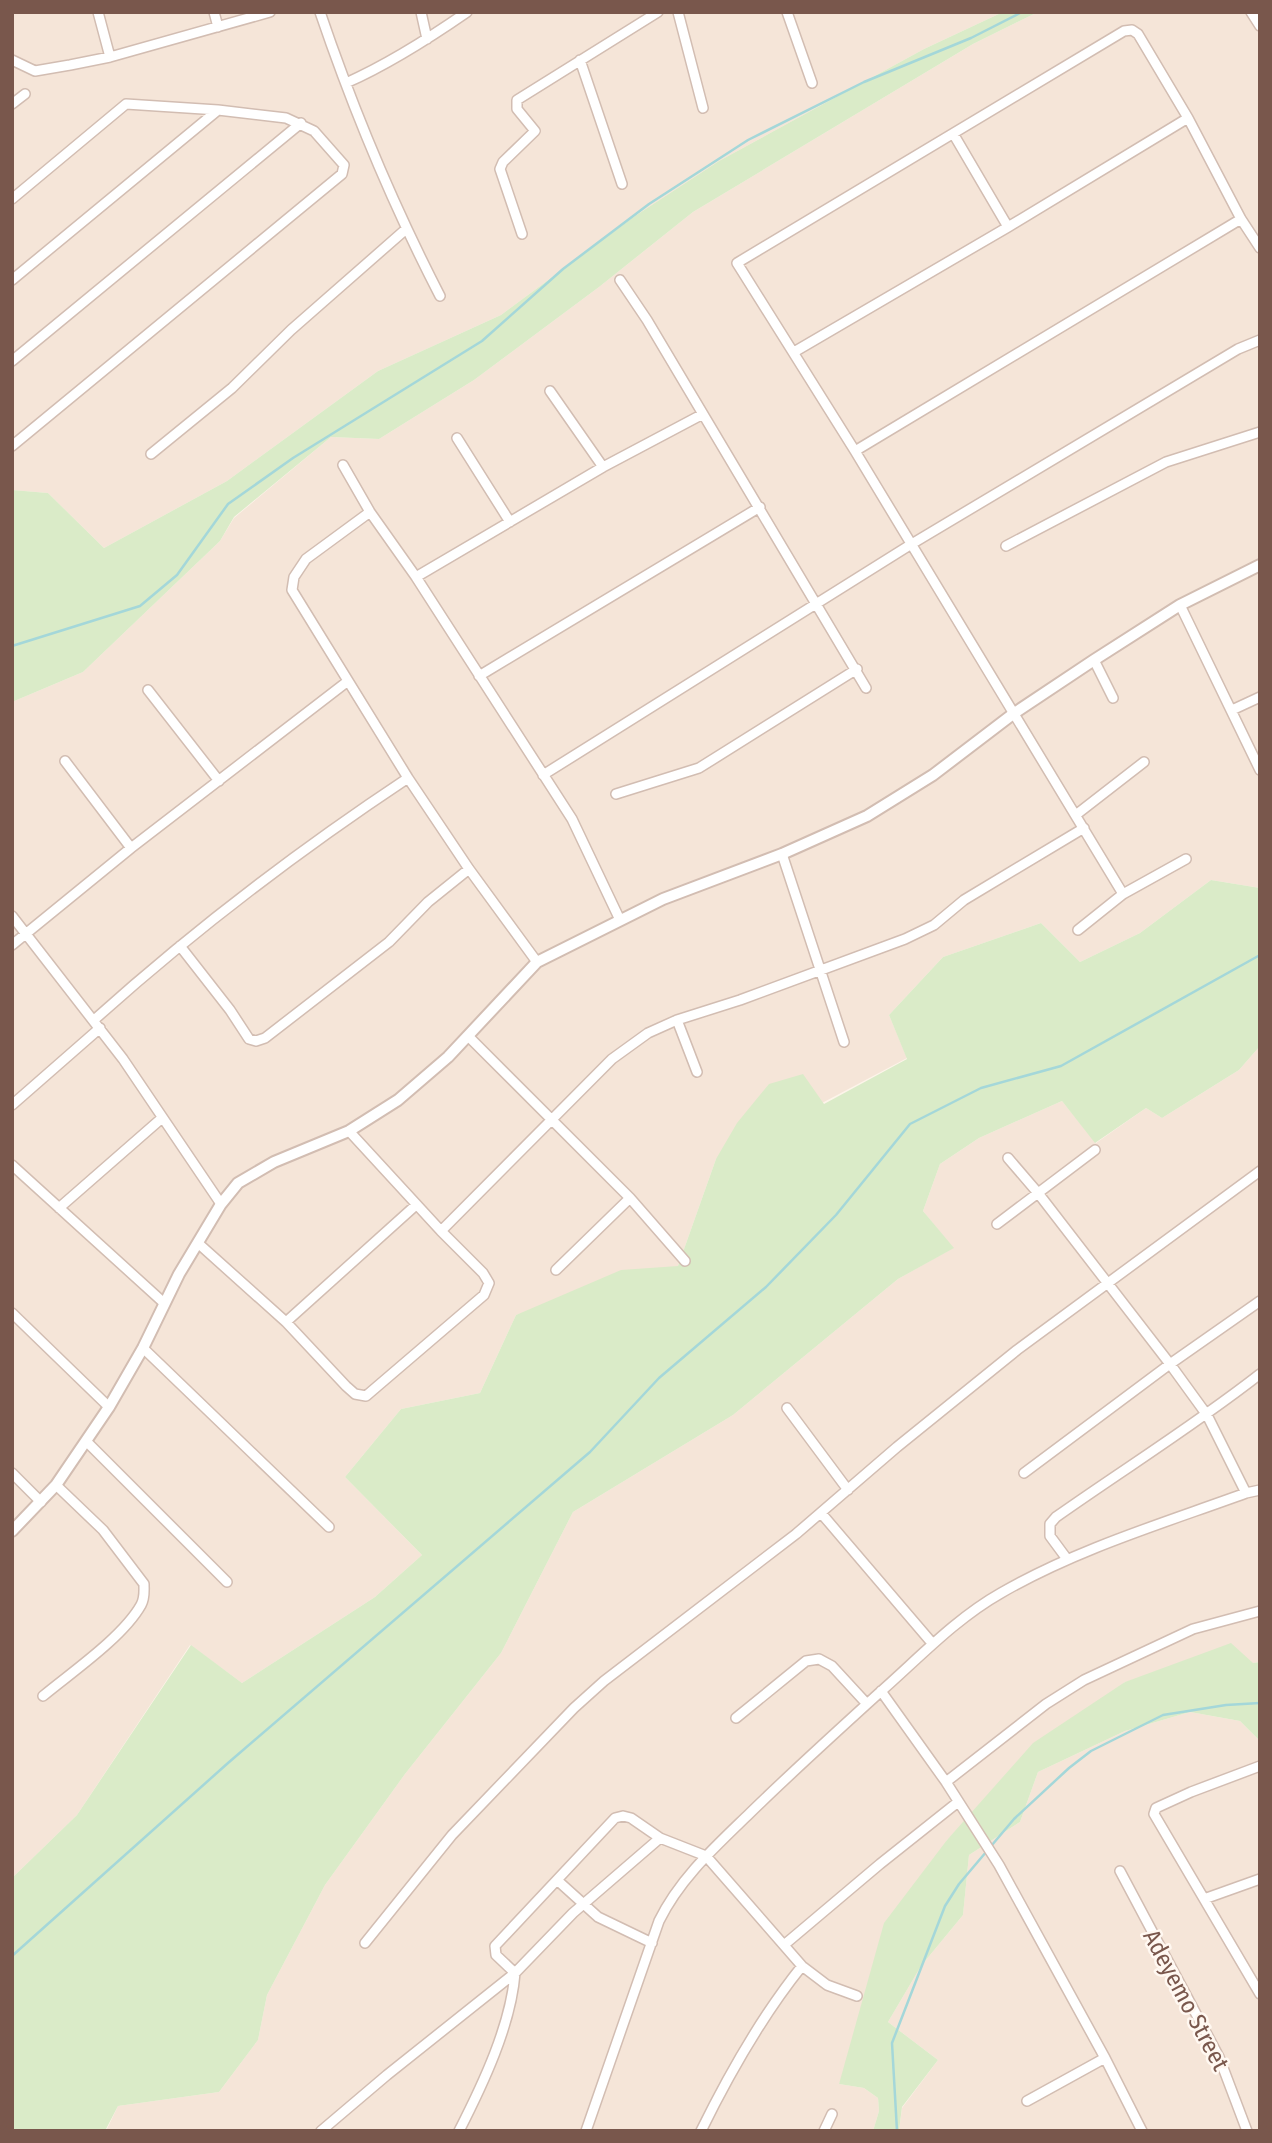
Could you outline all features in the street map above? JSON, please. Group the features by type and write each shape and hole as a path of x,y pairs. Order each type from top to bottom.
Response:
{"street":[{"path":"98,12 110,57"},
{"path":"214,12 218,27"},
{"path":"12,60 35,71 110,57 270,12"},
{"path":"320,12 405,230 440,296"},
{"path":"421,12 428,39"},
{"path":"346,83 428,39 467,12"},
{"path":"522,234 500,169 503,162 535,131 517,110 517,100 658,12"},
{"path":"678,12 703,108"},
{"path":"787,12 812,83"},
{"path":"1251,12 1260,26"},
{"path":"1123,894 855,451 737,263 1124,32 1132,30 1138,34 1188,118 1241,219 1260,248"},
{"path":"580,60 622,184"},
{"path":"12,104 24,94"},
{"path":"12,200 126,104 286,118 314,131 344,165 342,174 12,446"},
{"path":"12,280 218,110"},
{"path":"794,352 1188,118"},
{"path":"12,361 301,123"},
{"path":"954,135 1008,227"},
{"path":"855,451 1241,219"},
{"path":"151,454 232,388 291,330 405,230"},
{"path":"620,280 760,507 866,688"},
{"path":"543,775 911,545 1238,349 1258,344"},
{"path":"550,391 603,467"},
{"path":"416,577 603,467 702,414"},
{"path":"1006,546 1166,462 1260,432"},
{"path":"457,438 510,522"},
{"path":"343,466 370,512 416,577 572,819 620,920"},
{"path":"479,676 760,507"},
{"path":"370,512 306,559 294,577 292,590 408,778 469,869 537,962"},
{"path":"12,1531 41,1502 87,1442 144,1348 164,1303 221,1204 238,1183 274,1162 349,1131 398,1100 469,1037 537,962 663,899 782,854 867,816 933,775 1013,714 1180,605 1260,565"},
{"path":"1180,605 1260,770"},
{"path":"1094,660 1113,698"},
{"path":"616,794 707,764 857,669"},
{"path":"12,945 131,848 348,681"},
{"path":"148,690 219,781"},
{"path":"1232,710 1260,698"},
{"path":"65,761 131,848"},
{"path":"1077,814 1144,762"},
{"path":"12,1105 180,946 329,831 408,778"},
{"path":"441,1231 612,1059 648,1033 677,1020 905,940 934,925 964,900 1084,828"},
{"path":"782,854 818,970 844,1042"},
{"path":"1078,930 1123,894 1186,859"},
{"path":"180,946 249,1039 256,1041 265,1038 389,942 428,902 469,869"},
{"path":"12,916 123,1059 221,1204"},
{"path":"677,1020 697,1072"},
{"path":"469,1037 630,1198 685,1261"},
{"path":"59,1208 162,1118"},
{"path":"199,1244 286,1322 346,1386 355,1394 366,1396 484,1295 489,1283 483,1273 349,1131"},
{"path":"997,1224 1095,1150"},
{"path":"1007,1158 1038,1193 1207,1415 1246,1493"},
{"path":"12,1165 164,1303"},
{"path":"365,1943 452,1836 574,1708 604,1681 821,1513 996,1366 1260,1171"},
{"path":"556,1270 630,1198"},
{"path":"286,1322 416,1205"},
{"path":"1024,1473 1260,1301"},
{"path":"12,1313 109,1407"},
{"path":"144,1348 329,1527"},
{"path":"1067,1559 1050,1536 1050,1524 1056,1517 1141,1457 1207,1415 1260,1374"},
{"path":"787,1408 848,1490"},
{"path":"87,1442 227,1582"},
{"path":"12,1473 41,1502"},
{"path":"43,1696 95,1654 128,1622 142,1604 145,1594 144,1584 103,1530 55,1485"},
{"path":"586,2131 667,1905 679,1886 706,1856 805,1759 932,1643 999,1594 1067,1559 1260,1490"},
{"path":"821,1513 932,1643"},
{"path":"946,1782 1045,1704 1084,1680 1193,1629 1260,1611"},
{"path":"736,1718 806,1661 819,1659 832,1667 867,1704"},
{"path":"881,1691 946,1782 992,1854 1105,2058 1142,2131"},
{"path":"1260,1766 1191,1791 1154,1814 1260,1994"},
{"path":"784,1945 958,1802"},
{"path":"515,1973 496,1955 495,1946 615,1818 624,1815 660,1838 706,1856 802,1966 827,1984 857,1996"},
{"path":"321,2131 379,2081 515,1973 582,1904 660,1838"},
{"name":"Adeyemo Street","path":"1120,1871 1219,2057 1247,2131"},
{"path":"1204,1899 1260,1879"},
{"path":"558,1880 598,1917 652,1942"},
{"path":"701,2131 729,2073 754,2032 802,1966"},
{"path":"459,2131 499,2039 511,2003 515,1973"},
{"path":"1027,2101 1105,2058"},
{"path":"824,2131 832,2114"}],"shaded area":[{"path":"12,12 1003,12 924,49 719,161 635,216 501,315 378,371 227,481 104,548 48,493 12,490"},
{"path":"1038,12 1260,12 1260,888 1211,880 1140,933 1080,962 1041,923 943,957 889,1015 907,1058 716,1159 678,1266 516,1315 480,1393 401,1409 345,1477 422,1555 375,1597 242,1683 190,1645 77,1815 12,1878 12,702 83,672 220,541 234,518 331,437 379,439 474,380 599,287 693,212 973,44"},
{"path":"1260,1046 1260,1662 1125,1682 947,1840 839,2084 864,2088 878,2098 879,2111 873,2131 106,2131 118,2106 219,2092 258,2040 267,1995 325,1885 405,1774 501,1653 573,1512 733,1415 898,1279 953,1248 923,1211 940,1164 979,1138 1062,1101 1096,1143 1146,1108 1162,1118 1239,1070"},
{"path":"1190,1712 1240,1721 1260,1741 1260,2131 899,2131 902,2108 938,2060 888,2022 921,1966 963,1915 969,1855 1020,1822 1038,1772 1125,1731"}],"green space":[{"path":"1003,12 1038,12 973,44 693,212 599,287 474,380 379,439 331,437 234,517 220,541 83,672 12,702 12,490 48,493 104,548 227,481 378,371 501,315 635,216 719,161 924,49"},
{"path":"1211,880 1260,888 1260,1046 1239,1070 1162,1118 1146,1108 1095,1143 1062,1101 979,1138 940,1164 923,1211 954,1248 898,1279 733,1415 573,1512 501,1653 405,1774 325,1885 267,1995 258,2040 219,2092 118,2106 105,2131 12,2131 12,1878 77,1815 191,1645 242,1683 375,1597 422,1555 345,1477 401,1409 480,1393 516,1315 621,1270 678,1266 716,1159 737,1123 769,1084 803,1074 824,1104 907,1059 889,1015 943,957 1041,923 1080,962 1140,933"},
{"path":"1231,1643 1253,1663 1260,1662 1260,1741 1240,1721 1190,1712 1125,1731 1038,1772 1020,1822 969,1855 963,1915 921,1966 888,2022 938,2060 902,2107 899,2131 873,2131 879,2111 878,2098 864,2088 839,2084 884,1923 947,1840 1033,1743 1125,1682"}],"waterway":[{"path":"12,646 140,606 177,575 228,504 293,458 482,341 563,269 649,204 748,140 864,82 971,38 1022,12"},
{"path":"12,1956 228,1763 590,1452 659,1378 766,1287 836,1215 910,1124 981,1088 1061,1066 1260,955"},
{"path":"897,2131 892,2043 945,1906 959,1884 1014,1819 1091,1751 1163,1715 1226,1705 1260,1703"}]}
